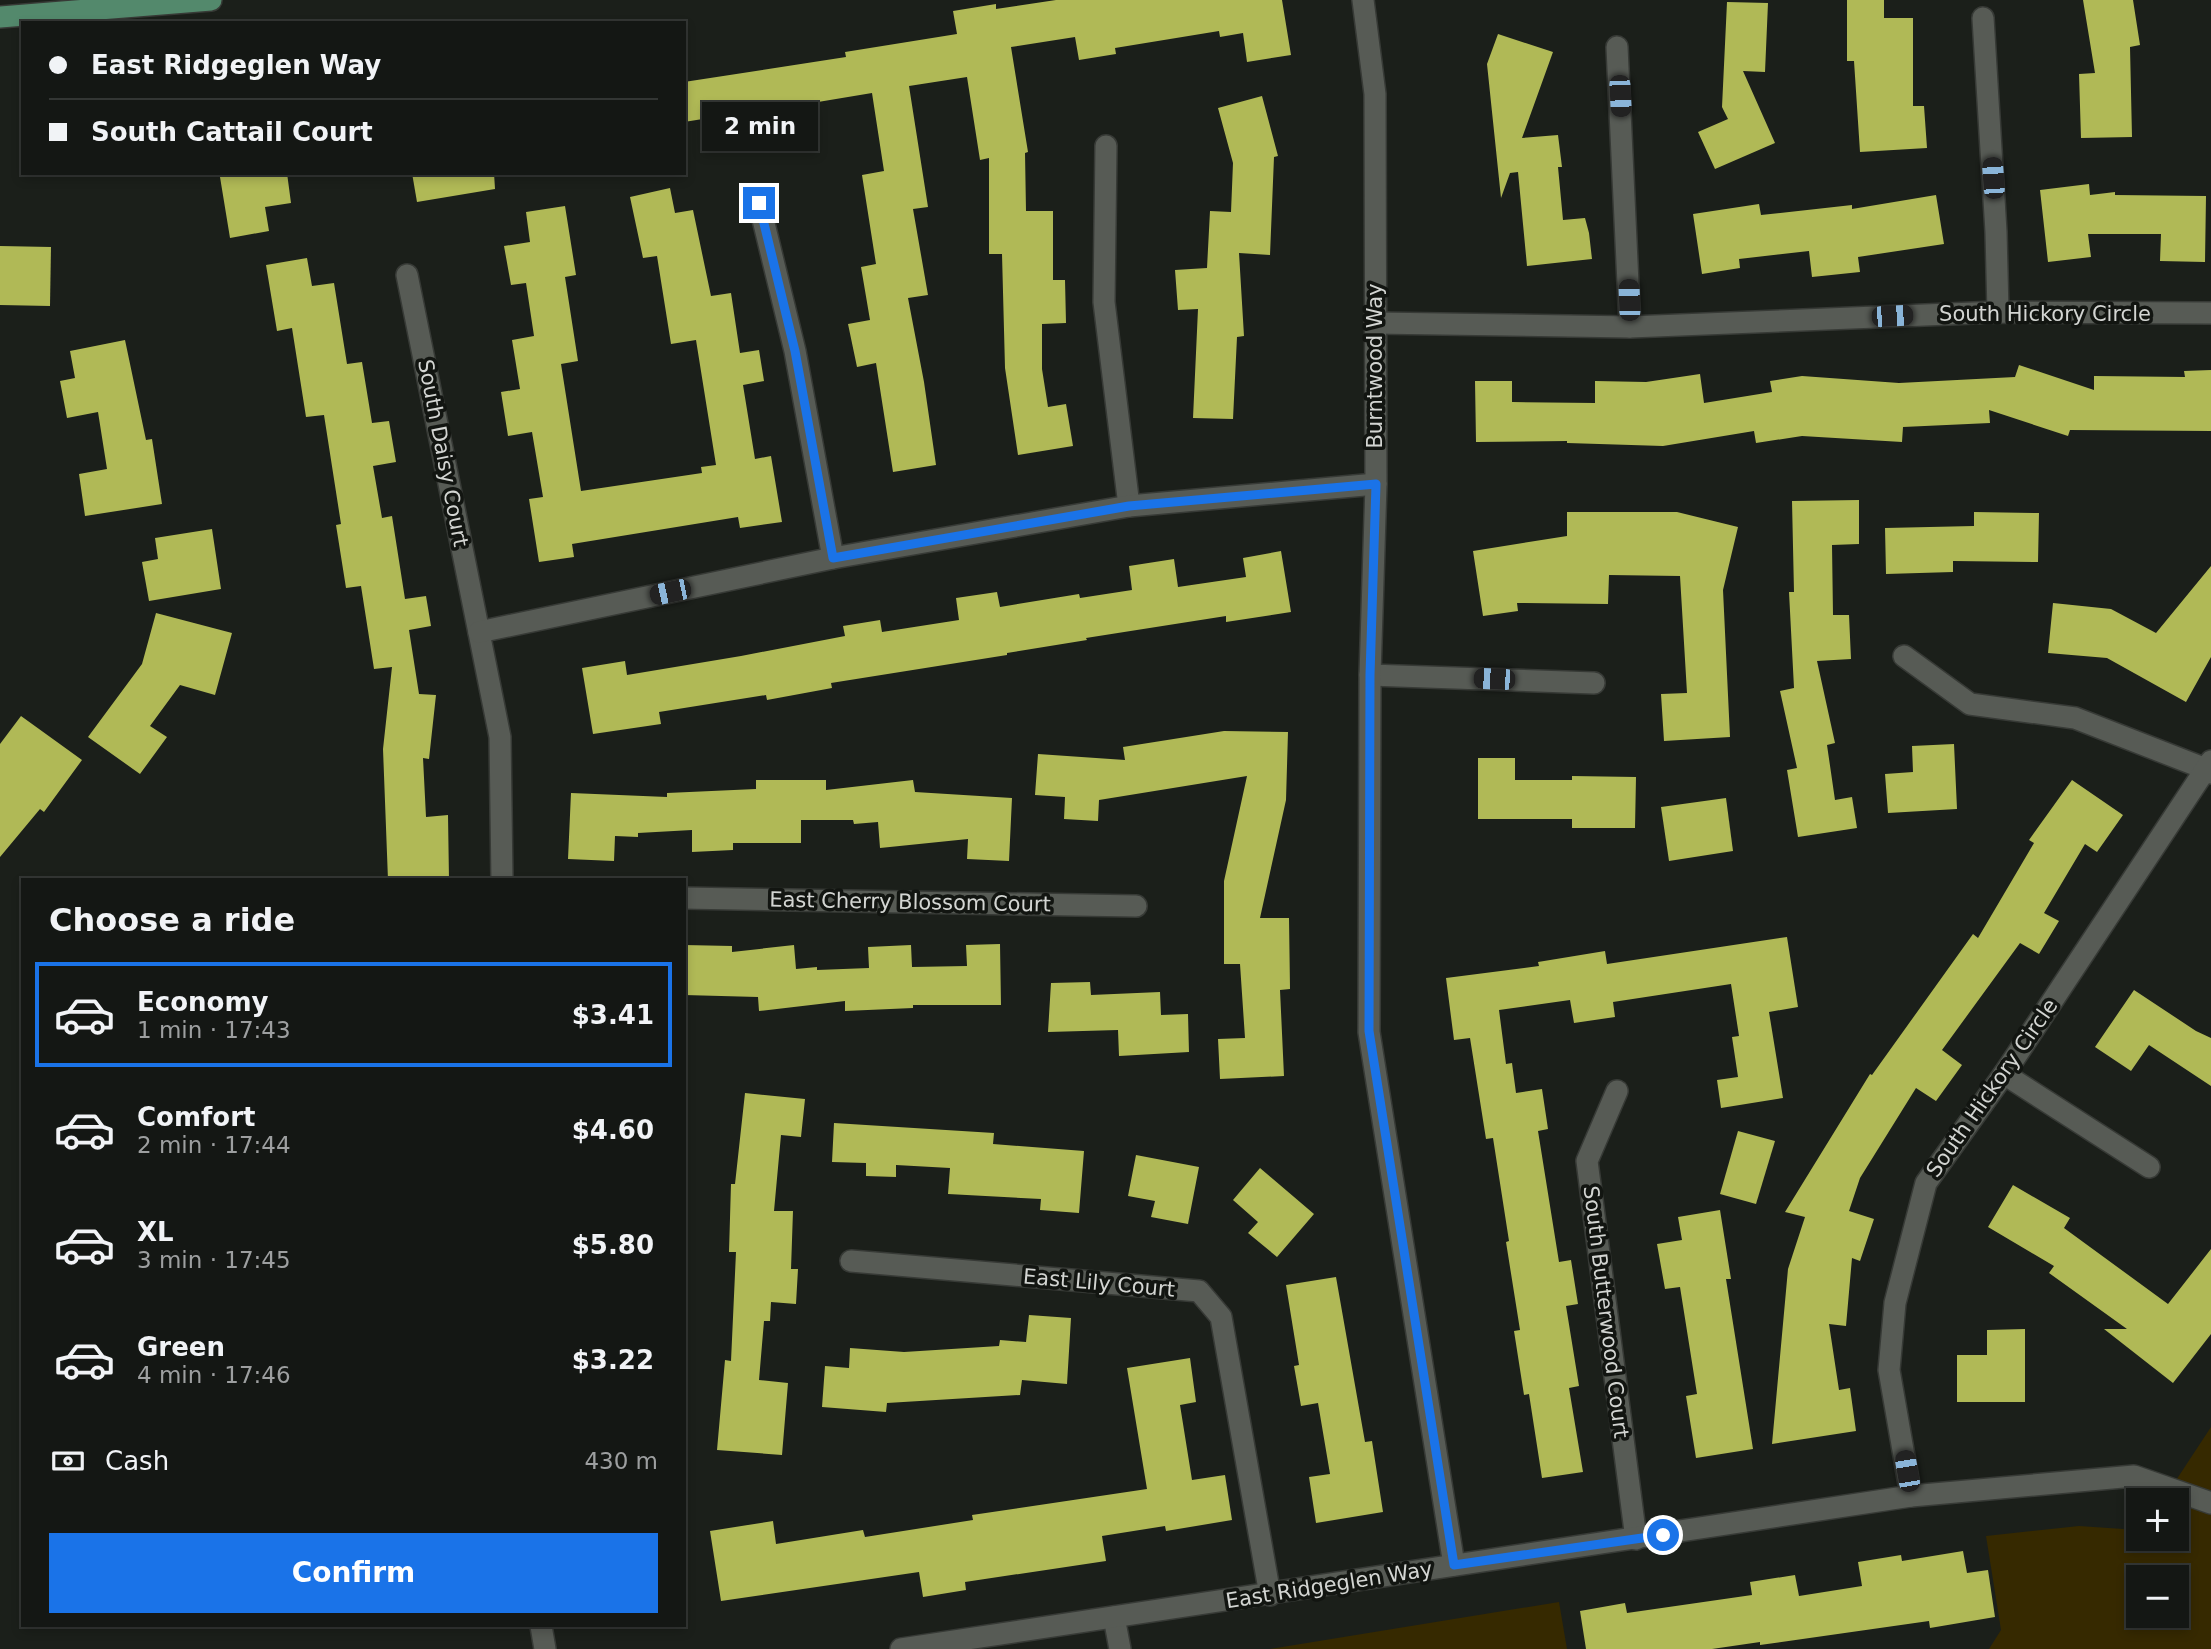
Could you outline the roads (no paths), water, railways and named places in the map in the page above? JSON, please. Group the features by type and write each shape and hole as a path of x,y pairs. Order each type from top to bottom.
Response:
{"main road":[{"path":"0,17 211,0"}],"street":[{"name":"Burntwood Way","path":"1363,0 1375,94 1376,484 1370,675 1369,1031 1454,1565"},
{"path":"1983,18 1996,232 1997,312"},
{"path":"1617,47 1630,327"},
{"path":"1106,146 1104,302 1129,506"},
{"path":"759,203 795,351 833,558"},
{"name":"South Daisy Court","path":"407,275 500,737 502,878"},
{"name":"South Hickory Circle","path":"1375,323 1630,327 1997,312 2211,313"},
{"path":"479,632 833,558 1129,506 1376,484"},
{"path":"1904,656 1970,704 2075,718 2209,767"},
{"path":"1370,675 1594,682"},
{"name":"South Hickory Circle","path":"1911,1496 1888,1370 1895,1303 1926,1183 2004,1074 2209,767"},
{"name":"East Cherry Blossom Court","path":"686,898 1136,906"},
{"path":"2004,1074 2149,1167"},
{"name":"South Butterwood Court","path":"1617,1091 1587,1161 1636,1539"},
{"name":"East Lily Court","path":"851,1261 1199,1291 1221,1317 1270,1595"},
{"name":"East Ridgeglen Way","path":"901,1649 1911,1496 2134,1476 2211,1503"},
{"path":"1114,1617 1121,1649"},
{"path":"541,1627 545,1649"}]}
